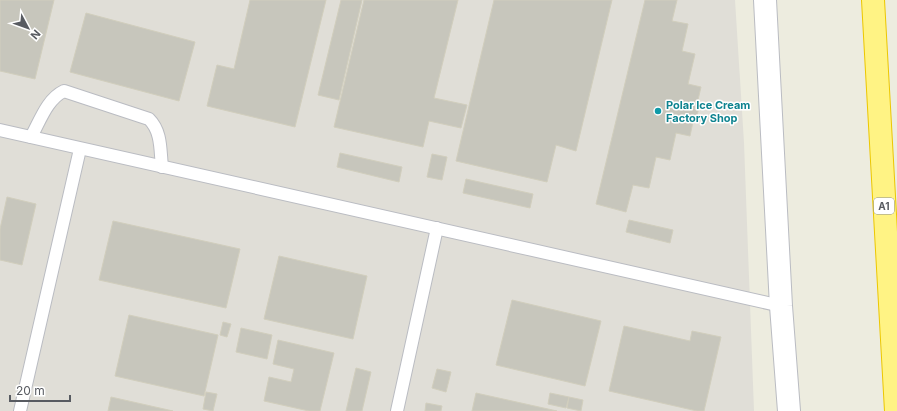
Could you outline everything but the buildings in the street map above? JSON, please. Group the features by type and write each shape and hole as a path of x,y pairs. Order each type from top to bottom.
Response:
{"highway":[{"name":"A1","path":"873,0 896,411"}],"street":[{"path":"765,0 781,306 789,411"}],"lane":[{"path":"32,137 51,100 64,91 149,119 158,132 162,167"},
{"path":"0,130 781,306"},
{"path":"20,411 80,149"},
{"path":"397,411 437,228"}],"shaded area":[{"path":"0,0 735,0 744,143 754,411 0,411"}],"place":[{"name":"Polar Ice Cream Factory Shop","path":"658,111"}]}
